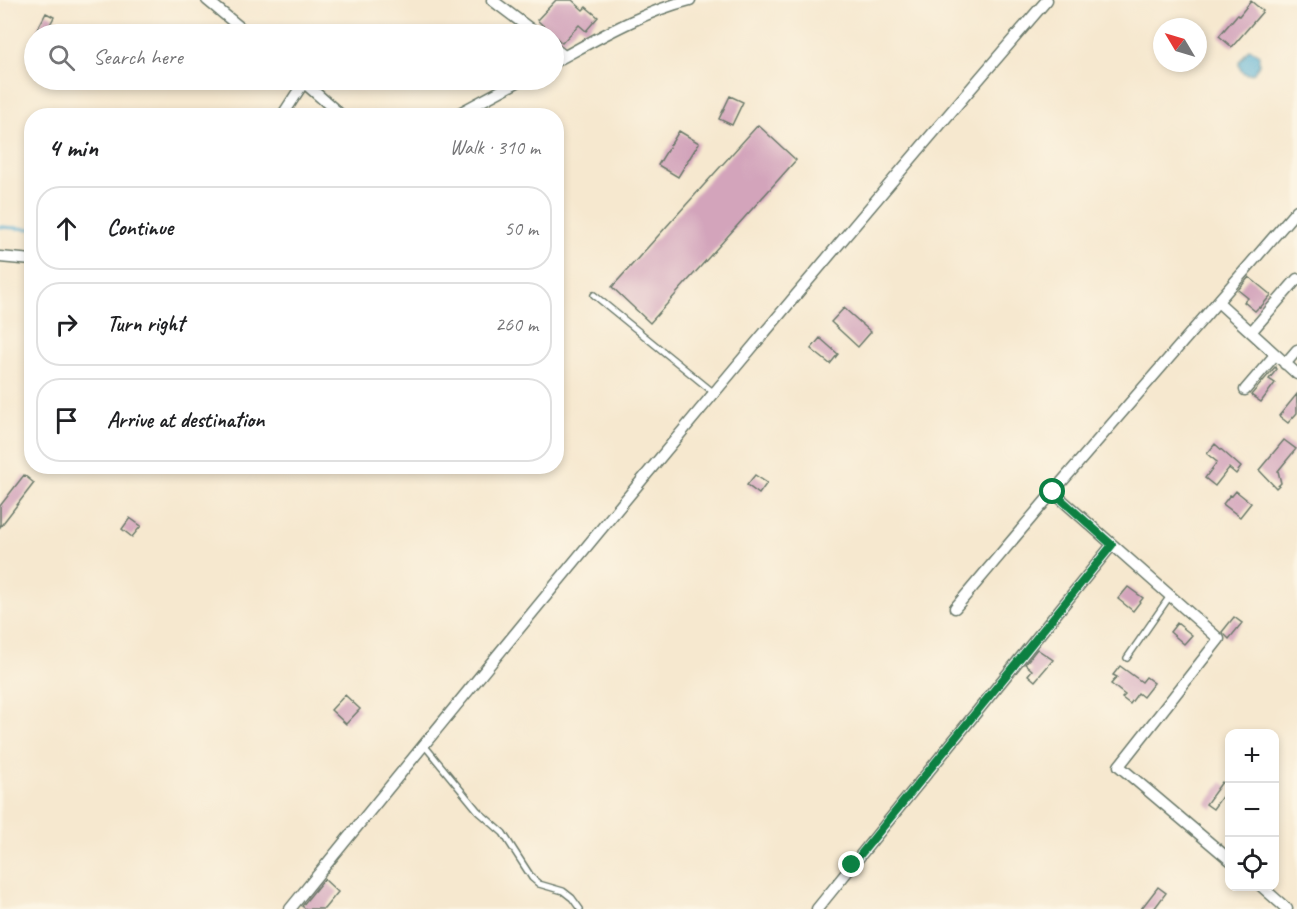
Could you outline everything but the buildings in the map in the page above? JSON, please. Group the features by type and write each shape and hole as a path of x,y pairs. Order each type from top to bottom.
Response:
{"street":[{"path":"207,0 236,24"},
{"path":"492,0 524,24"},
{"path":"564,56 671,2 690,0"},
{"path":"290,909 713,392 1047,0"},
{"path":"287,108 297,90"},
{"path":"312,90 333,108"},
{"path":"469,108 502,90"},
{"path":"955,608 1297,210"},
{"path":"0,257 24,259"},
{"path":"1251,333 1297,279"},
{"path":"1218,302 1297,374"},
{"path":"1285,364 1297,350"},
{"path":"1245,390 1275,355"},
{"path":"1053,492 1219,639 1119,766 1225,856"},
{"path":"817,909 1112,545"},
{"path":"1267,891 1287,909"}],"lane":[{"path":"594,295 713,392"},
{"path":"1127,658 1170,596"},
{"path":"424,745 478,811 503,833 532,878 539,884 562,891 572,898 580,909"}],"water":[{"path":"1249,49 1259,55 1259,64 1254,73 1248,74 1241,71 1239,62"}],"waterway":[{"path":"0,227 24,228"}],"route":[{"path":"852,865 1112,545 1053,492"}]}
